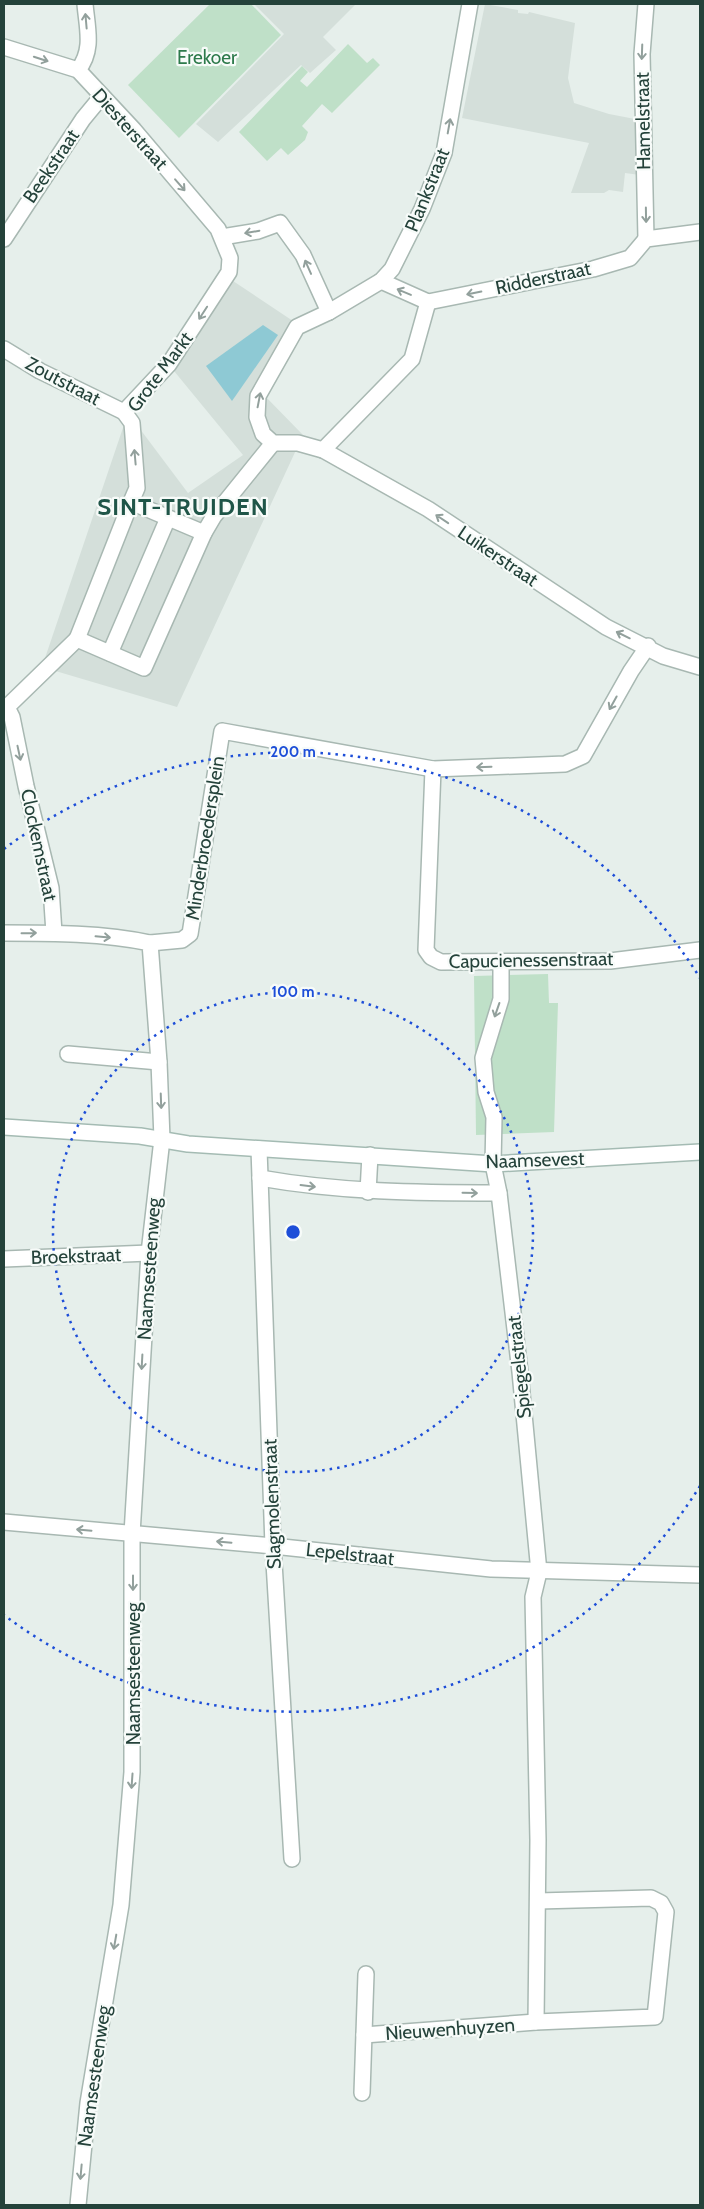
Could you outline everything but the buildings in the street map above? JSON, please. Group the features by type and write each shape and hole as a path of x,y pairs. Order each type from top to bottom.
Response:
{"street":[{"path":"78,70 86,60 88,47 85,4"},
{"name":"Plankstraat","path":"273,443 263,434 257,418 258,396 297,327 328,312 381,281 392,269 422,209 444,154 470,4"},
{"name":"Hamelstraat","path":"646,4 642,54 646,239"},
{"name":"Diesterstraat","path":"4,47 78,70 134,130 218,229 225,243"},
{"name":"Beekstraat","path":"4,239 83,119 102,96"},
{"path":"225,243 280,223 303,255 328,312"},
{"path":"646,239 700,232"},
{"name":"Ridderstraat","path":"428,302 556,277 630,258 646,239"},
{"name":"Grote Markt","path":"5,706 77,639 137,488 132,423 124,412 169,364 229,272 230,258 225,243"},
{"path":"323,450 412,359 428,302 381,281"},
{"name":"Zoutstraat","path":"4,349 40,372 124,412"},
{"path":"77,639 144,668 204,533 214,516 273,443"},
{"name":"Luikerstraat","path":"273,443 298,443 323,450 428,509 606,626 648,646 663,656 700,667"},
{"path":"131,502 204,533"},
{"path":"110,653 168,518"},
{"path":"434,769 565,764 583,756 631,671 648,646"},
{"name":"Clockemstraat","path":"5,706 12,716 26,786 44,854 51,888 54,933"},
{"name":"Minderbroedersplein","path":"150,944 182,940 190,934 222,731 434,769"},
{"name":"Capucienessenstraat","path":"434,769 426,950 431,957 441,962 610,961 700,950"},
{"path":"4,933 54,933 134,940 150,944 159,1062 162,1139"},
{"name":"Spiegelstraat","path":"501,962 501,999 483,1058 486,1092 494,1117 493,1164 499,1194 520,1372 539,1572"},
{"path":"68,1054 159,1062"},
{"name":"Naamsevest","path":"4,1126 140,1136 188,1144 493,1164 700,1152"},
{"name":"Naamsesteenweg","path":"78,2205 88,2102 121,1905 128,1840 133,1730 132,1534 149,1254 162,1139"},
{"name":"Slagmolenstraat","path":"259,1149 273,1546 292,1859"},
{"path":"368,1192 370,1155"},
{"name":"Naamsevest","path":"260,1178 305,1186 368,1192 499,1194"},
{"name":"Broekstraat","path":"4,1259 149,1254"},
{"name":"Lepelstraat","path":"4,1522 273,1546 490,1569 700,1576"},
{"path":"538,1901 534,1598 539,1572"},
{"name":"Nieuwenhuyzen","path":"364,2035 536,2022 655,2018 666,1912 661,1903 651,1898 538,1901 536,2022"},
{"name":"Nieuwenhuyzen","path":"362,2093 366,1974"}],"shaded area":[{"path":"254,4 356,4 323,37 336,50 310,73 301,65 218,142 196,124 284,34"},
{"path":"485,4 518,10 518,13 528,14 529,12 575,23 568,78 574,103 609,114 635,119 640,175 625,173 623,192 609,190 604,193 571,193 589,143 462,118"},
{"path":"224,275 305,329 264,395 303,435 177,707 42,667 128,413 188,493 243,455 165,360"}],"green space":[{"name":"Erekoer","path":"210,4 251,4 281,35 179,138 128,85"},
{"path":"348,44 367,63 373,58 380,65 332,113 322,104 302,126 308,132 305,140 288,155 281,148 267,161 239,132 302,66 308,72 300,81 307,87"},
{"path":"548,974 549,1003 558,1003 554,1132 476,1135 474,976"}],"water":[{"path":"263,325 278,335 232,401 206,366"}],"district":[{"name":"SINT-TRUIDEN","path":"183,506"}]}
